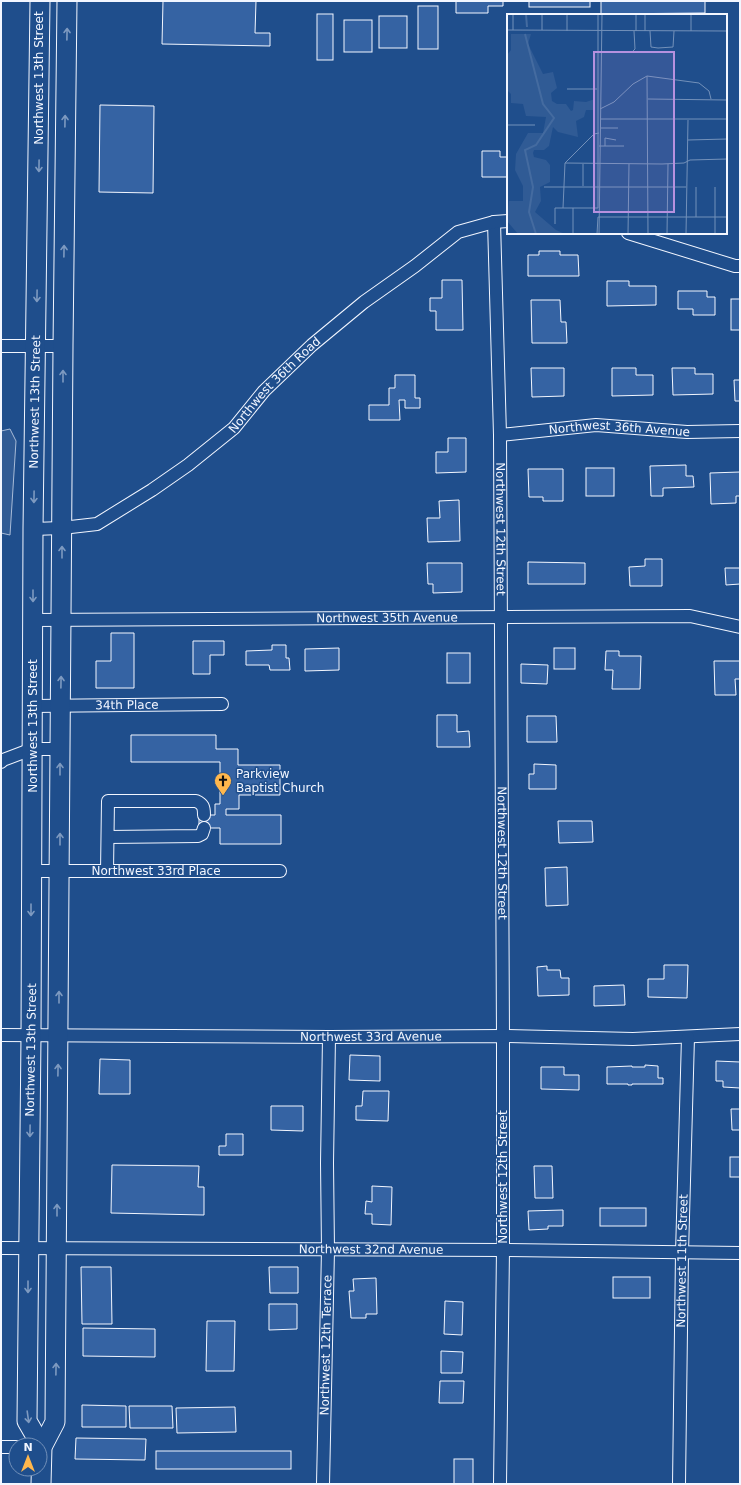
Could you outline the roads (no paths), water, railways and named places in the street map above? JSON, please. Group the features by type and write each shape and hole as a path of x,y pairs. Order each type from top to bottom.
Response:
{"main road":[{"name":"Northwest 13th Street","path":"36,1437 27,1420 31,1036 33,529 40,1"},
{"path":"47,1437 56,1422 63,346 67,1"}],"street":[{"name":"Northwest 36th Road","path":"33,529 62,528 97,524 152,490 188,465 234,428 264,391 312,345 364,302 415,266 458,232 494,222 507,221"},
{"name":"Northwest 12th Street","path":"494,222 500,435 503,1036 504,1250 500,1484"},
{"path":"631,234 735,266 740,266"},
{"path":"1,346 63,346"},
{"name":"Northwest 36th Avenue","path":"500,435 596,425 687,432 740,432"},
{"name":"Northwest 35th Avenue","path":"33,620 690,616 740,627"},
{"name":"34th Place","path":"33,706 61,707 222,704"},
{"path":"1,762 32,749 60,749"},
{"path":"107,871 108,801 196,801 202,804 204,808 204,815"},
{"path":"108,837 198,836 202,834 204,828"},
{"name":"Northwest 33rd Place","path":"32,871 280,871"},
{"name":"Northwest 33rd Avenue","path":"1,1035 329,1037 503,1036 633,1039 740,1034"},
{"name":"Northwest 12th Terrace","path":"323,1484 328,1250 327,1163 329,1037"},
{"name":"Northwest 11th Street","path":"679,1484 682,1253 688,1037"},
{"name":"Northwest 32nd Avenue","path":"1,1248 504,1250 740,1253"}],"place":[{"name":"Parkview Baptist Church","path":"223,796"}]}
